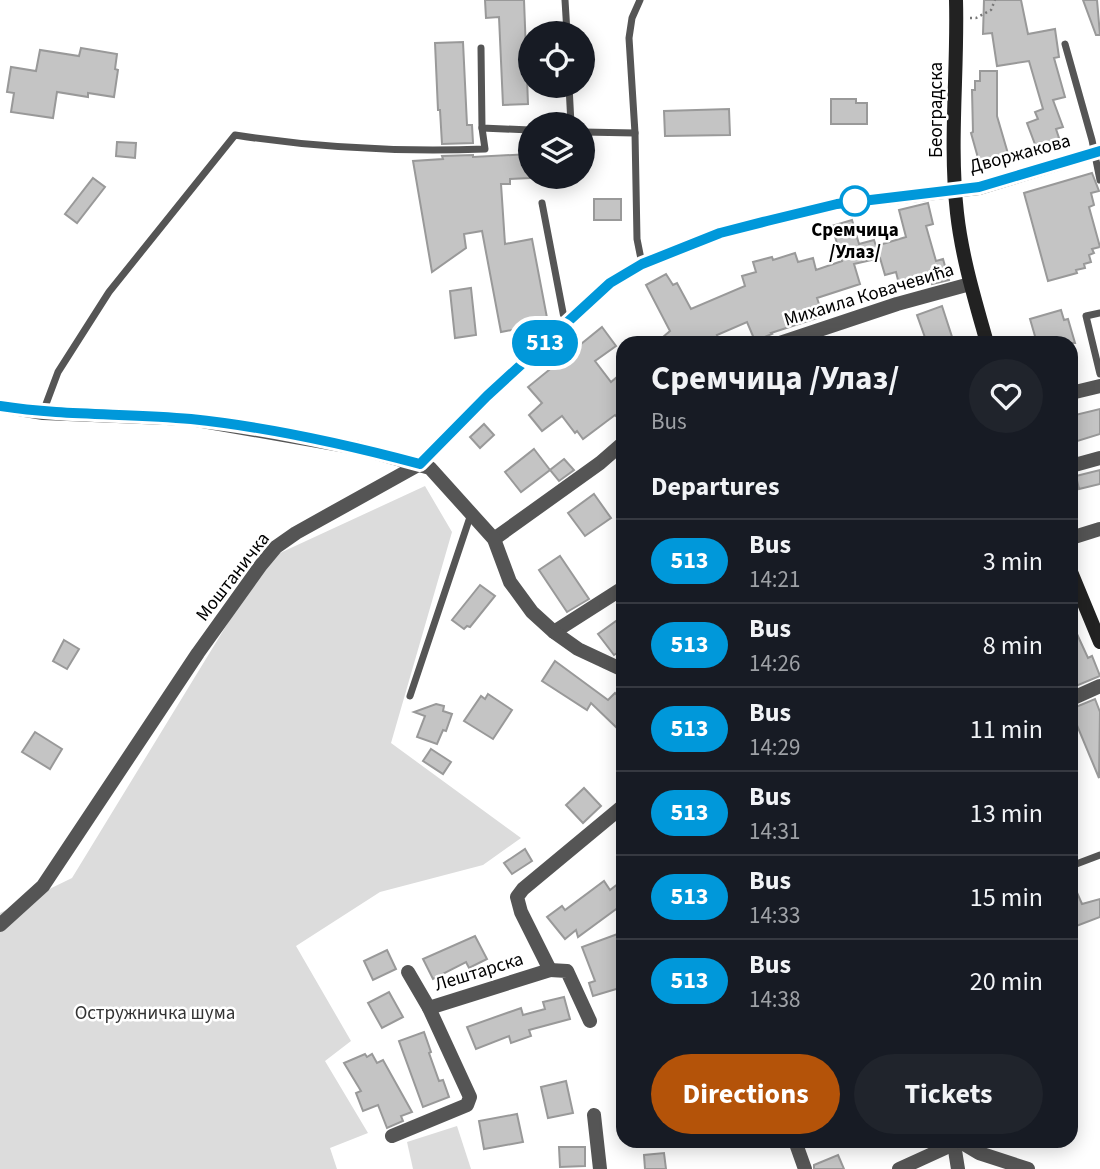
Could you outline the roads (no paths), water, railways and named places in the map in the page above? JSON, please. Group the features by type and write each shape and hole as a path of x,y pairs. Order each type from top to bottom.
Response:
{"main road":[{"name":"Београдска","path":"956,0 955,189 970,284 985,336"},
{"path":"1078,588 1098,633"}],"street":[{"name":"Дворжакова","path":"955,189 979,187 1097,152"},
{"name":"Моштаничка","path":"0,925 43,886 198,653 276,547 296,533 420,464 487,396 610,283 642,264 720,233 837,204 955,189"},
{"name":"Михаила Ковачевића","path":"801,336 897,304 970,284"},
{"path":"1078,391 1100,386"},
{"path":"0,406 43,413 191,419 358,448 430,468 494,538 510,582 532,612 578,649 616,667"},
{"path":"494,538 616,449"},
{"path":"1078,464 1100,458"},
{"path":"1078,536 1100,529"},
{"path":"554,632 616,592"},
{"path":"1078,696 1100,686"},
{"name":"Лештарска","path":"392,1136 467,1105 470,1097 429,1008 550,970 521,912 517,897 523,888 616,812"},
{"path":"550,970 567,971 590,1021"},
{"path":"408,972 429,1008"},
{"path":"594,1115 600,1169"},
{"path":"798,1148 806,1169"},
{"path":"899,1169 943,1148"},
{"path":"956,1148 958,1169"},
{"path":"969,1148 1028,1169"}],"lane":[{"path":"565,0 566,21"},
{"path":"640,0 632,18 629,38 635,133 636,239 642,264"},
{"name":"Дворжакова","path":"1065,44 1097,152"},
{"path":"43,413 58,372 108,292 235,135 270,141 411,152 485,149 482,128 481,48"},
{"path":"482,128 518,130"},
{"path":"595,132 635,133"},
{"path":"1097,152 1100,180"},
{"path":"542,203 566,324"},
{"path":"1100,313 1086,316 1100,374"},
{"path":"410,696 472,513"},
{"path":"1078,863 1100,855"}],"place":[{"name":"Сремчица /Улаз/","path":"855,201"}],"park label":[{"name":"Остружничка шума","path":"155,1013"}]}
